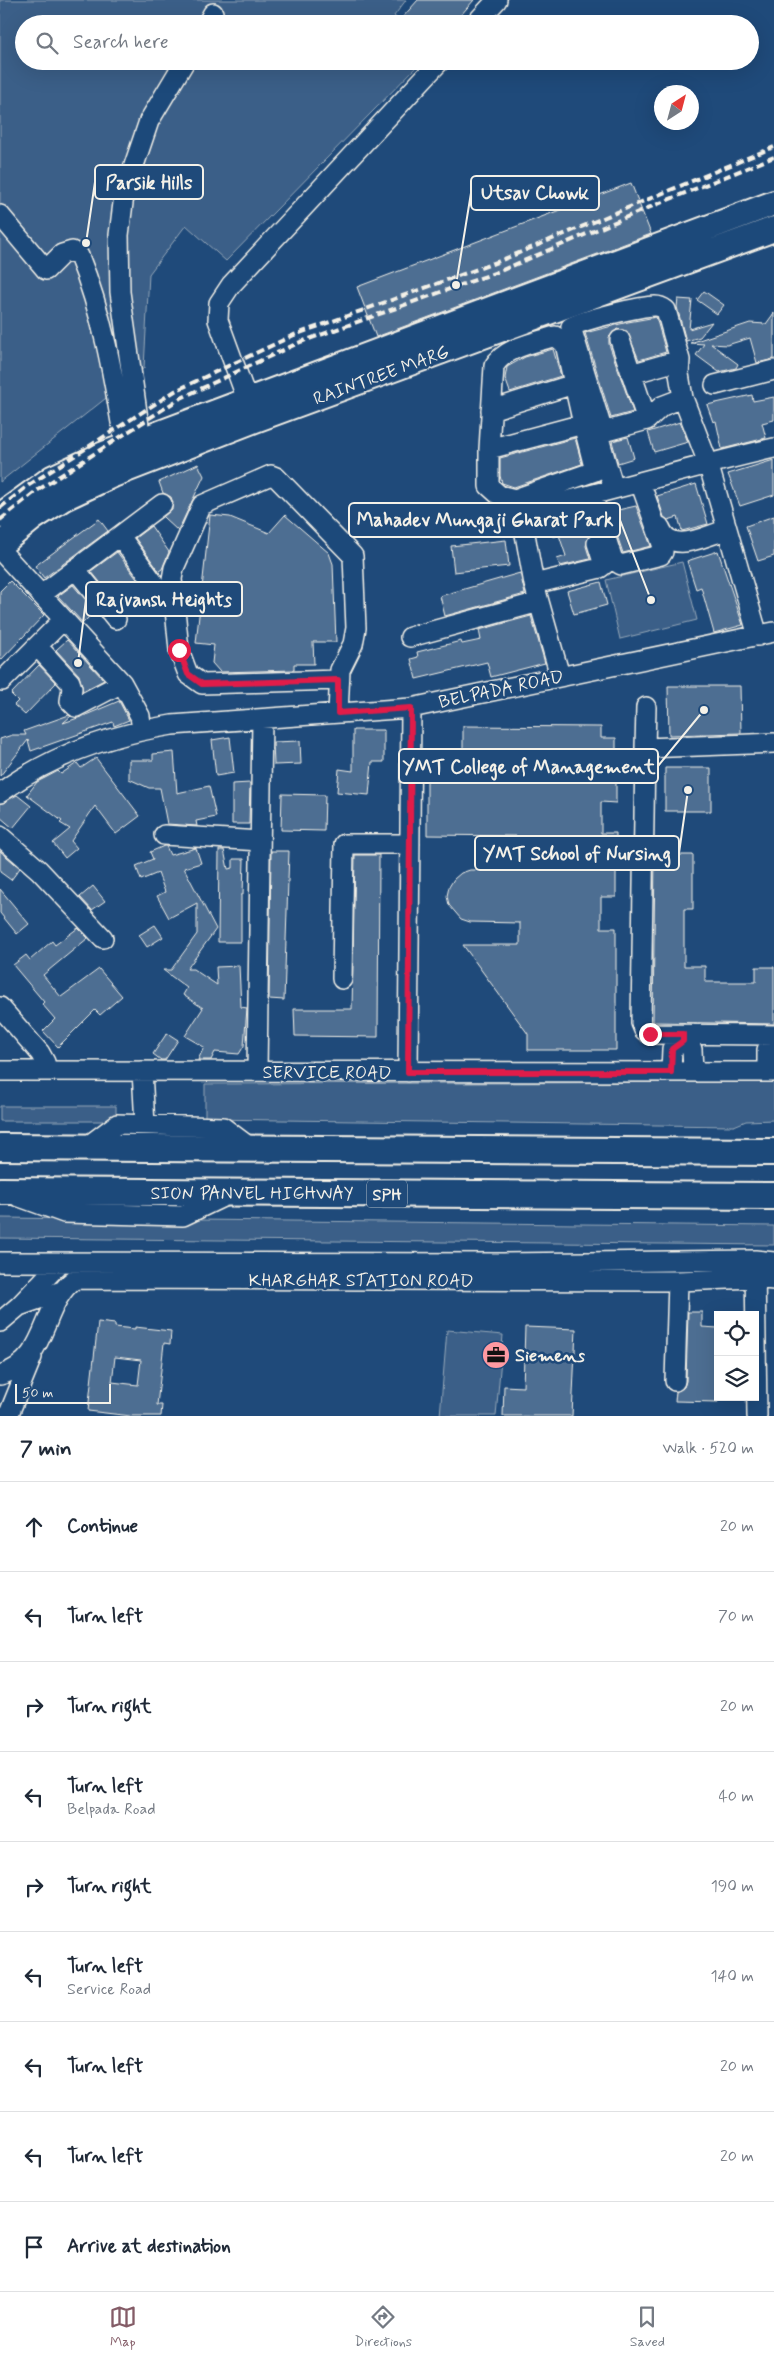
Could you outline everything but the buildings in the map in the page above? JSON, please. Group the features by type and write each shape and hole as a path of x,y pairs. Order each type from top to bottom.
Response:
{"highway":[{"path":"0,1147 774,1152"},
{"name":"SION PANVEL HIGHWAY","path":"2,1191 774,1196"}],"main road":[{"name":"RAINTREE MARG","path":"0,546 64,498 251,410 774,203"},
{"name":"RAINTREE MARG","path":"0,516 52,478 133,443 251,410 774,229"}],"street":[{"path":"483,15 497,0"},
{"path":"133,443 120,292 119,235 124,195 149,121 180,70"},
{"path":"251,410 218,320 219,303 232,285 432,70"},
{"path":"0,215 46,270 48,265 62,254 72,251 79,256 97,308 133,443"},
{"path":"603,432 571,327 612,314 661,306 666,310 680,360 679,374 683,398 708,463 726,530 766,634"},
{"path":"518,505 596,469 583,424 565,344 555,336 504,354 494,366 489,449 489,486 499,495 518,505 596,494 708,463 774,448"},
{"path":"620,340 647,420"},
{"path":"632,374 680,360"},
{"path":"715,385 774,370"},
{"path":"491,410 574,384"},
{"path":"642,481 663,552 661,555 620,565 613,560 596,494 599,438 603,432 647,420 662,406 683,398"},
{"path":"489,449 583,424"},
{"path":"410,637 541,590 604,565 592,472"},
{"path":"338,680 202,684 188,674 179,650 172,579 174,568 202,505 271,476 280,480 353,556 356,628 353,644 340,670 338,680 338,713"},
{"path":"642,481 664,536 669,540 681,544 726,530"},
{"path":"41,595 162,504"},
{"path":"518,505 541,590 560,676"},
{"path":"120,536 154,583"},
{"path":"0,550 122,683 140,716 142,730"},
{"path":"75,569 116,619"},
{"path":"2,681 63,620"},
{"name":"BELPADA ROAD","path":"0,792 43,766 68,754 110,738 142,730 172,725 411,708 766,634"},
{"path":"37,646 70,682 72,688 69,698 76,707 122,683"},
{"path":"646,707 641,1023 644,1030 650,1034 683,1038 774,1035"},
{"path":"408,1072 411,708"},
{"path":"257,1071 262,719"},
{"path":"645,748 774,743"},
{"path":"164,835 260,841"},
{"path":"0,836 40,870 103,938"},
{"path":"342,979 344,844 410,844"},
{"path":"0,1007 40,1053 45,1062 46,1071"},
{"path":"671,1072 672,1049 683,1038"},
{"path":"683,1038 692,1049 693,1072"},
{"path":"771,1072 767,1050 774,1044"},
{"name":"SERVICE ROAD","path":"0,1071 771,1072"},
{"path":"142,1072 145,1125"},
{"path":"85,1148 117,1124 223,1127 251,1148"},
{"name":"KHARGHAR STATION ROAD","path":"0,1262 503,1272 678,1281 755,1269 774,1262"},
{"path":"774,1262 774,1268"},
{"path":"0,1322 19,1306 60,1263"},
{"path":"755,1269 757,1416"},
{"name":"KHARGHAR STATION ROAD","path":"19,1306 62,1291 75,1279 755,1269 774,1280"},
{"path":"675,1381 678,1281"},
{"path":"8,1416 62,1291"},
{"path":"0,1375 19,1368 36,1349"}],"shaded area":[{"path":"0,0 406,0 395,15 15,15 15,70 413,70 226,261 186,225 149,274 144,368 0,482"},
{"path":"682,562 697,620 620,639 606,580"},
{"path":"774,1082 774,1120 746,1121 734,1126 205,1119 205,1084"},
{"path":"0,1106 116,1106 116,1121 0,1121"},
{"path":"0,1218 774,1226 774,1245 0,1238"},
{"path":"447,1330 503,1335 496,1416 440,1416"}],"railway":[{"path":"0,508 29,485 175,391 294,335 497,262 774,147"},
{"path":"0,520 35,492 179,399 298,343 500,271 774,157"}],"place":[{"name":"Parsik Hills","path":"86,243"},
{"name":"Utsav Chowk","path":"456,285"},
{"name":"Mahadev Mungaji Gharat Park","path":"651,600"},
{"name":"Rajvansh Heights","path":"78,663"},
{"name":"YMT College of Management","path":"704,710"},
{"name":"YMT School of Nursing","path":"688,790"},
{"name":"Siemens","path":"496,1355"}],"route":[{"path":"179,650 188,674 202,684 338,680 338,713 411,708 408,1072 671,1072 672,1049 683,1041 683,1034 650,1034"}]}
